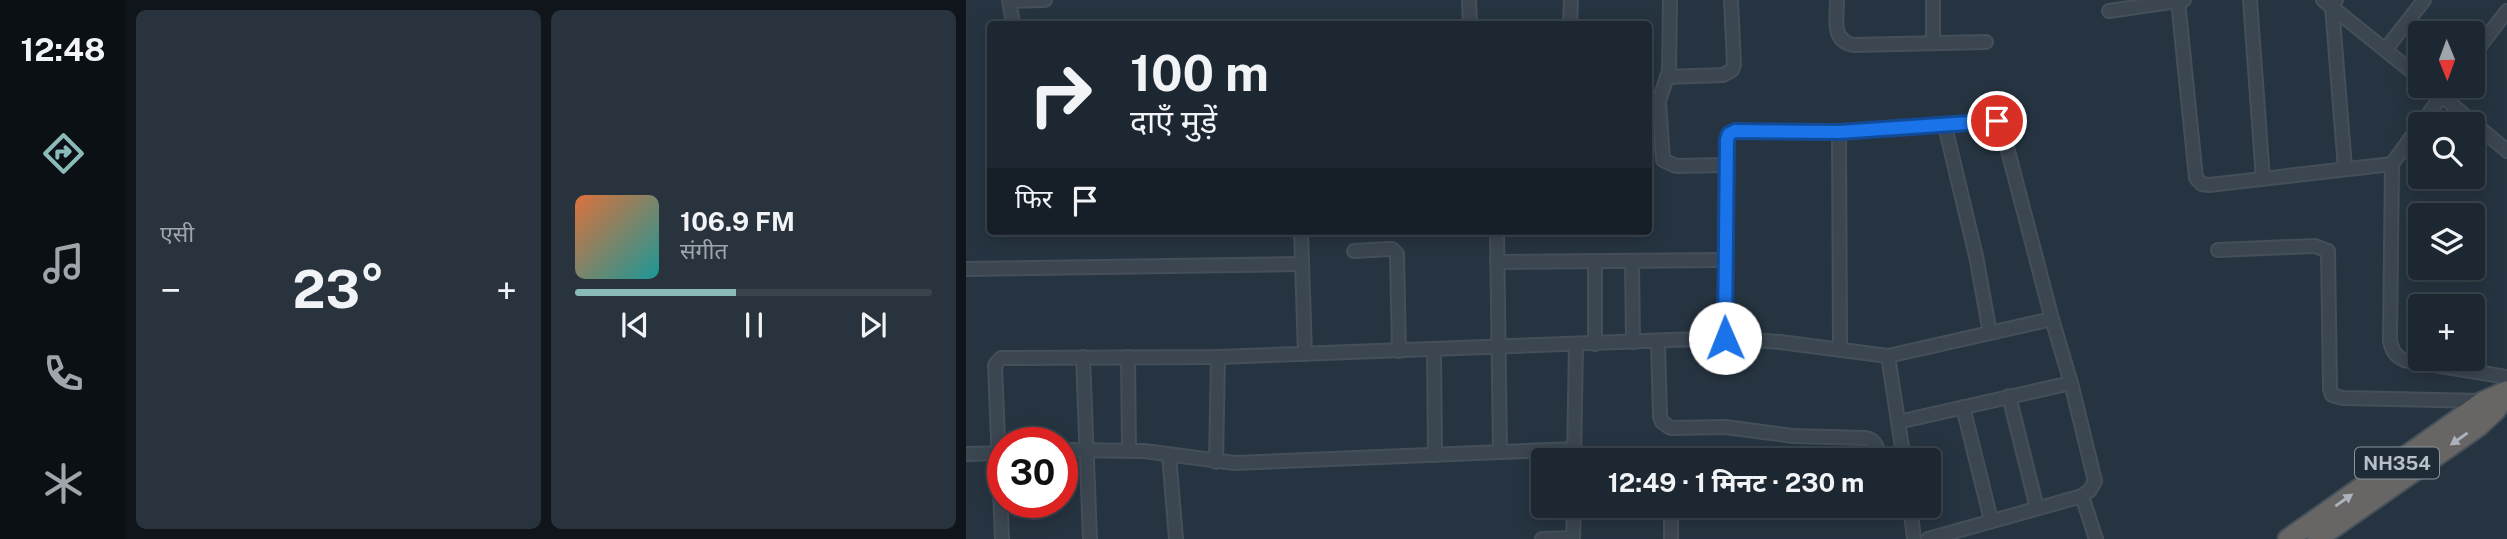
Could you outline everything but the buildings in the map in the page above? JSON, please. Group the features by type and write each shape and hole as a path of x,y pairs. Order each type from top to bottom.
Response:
{"highway":[{"name":"NH354","path":"2288,539 2484,401 2507,392"},
{"name":"NH354","path":"2317,539 2479,426 2496,410 2507,392"}],"street":[{"path":"1012,21 1009,0 1045,0"},
{"path":"1469,0 1470,21"},
{"path":"1570,21 1571,0"},
{"path":"1670,0 1671,59 1659,101 1662,160 1676,166 1726,166"},
{"path":"1667,77 1723,75 1732,70 1731,0"},
{"path":"1837,0 1838,33 1840,40 1845,43 1986,42"},
{"path":"1933,0 1933,43"},
{"path":"2109,11 2184,0"},
{"path":"2250,0 2263,179"},
{"path":"2386,49 2424,0"},
{"path":"2178,1 2196,178 2202,184 2392,164"},
{"path":"2330,2 2345,169"},
{"path":"2330,2 2408,68"},
{"path":"2485,39 2507,11"},
{"path":"2453,98 2506,148"},
{"path":"1725,338 1724,260 1729,134 1735,131 1839,132 1991,121 2001,124 2095,481 2090,490 2082,496 1927,539"},
{"path":"1945,126 1976,256 1990,333"},
{"path":"1839,132 1840,350"},
{"path":"2408,141 2392,164 2392,350 2397,357 2404,360 2507,377"},
{"path":"1301,235 1305,354"},
{"path":"1497,235 1500,452"},
{"path":"2218,250 2315,246 2328,251 2332,395 2343,398 2484,401"},
{"path":"1354,251 1392,249 1397,254 1399,351"},
{"path":"1497,262 1724,260"},
{"path":"1595,261 1595,344"},
{"path":"1632,261 1633,342"},
{"path":"966,269 1302,264"},
{"path":"1000,427 996,361 1006,357 1218,358 1725,338 1888,356 2052,319"},
{"path":"1658,341 1660,417 1665,425 1671,428 1747,429 1793,436 1865,438 1871,439 1877,448"},
{"path":"1575,448 1576,344"},
{"path":"1434,349 1435,455"},
{"path":"1888,356 1902,448"},
{"path":"1083,357 1090,539"},
{"path":"1128,357 1129,450"},
{"path":"1216,461 1218,358"},
{"path":"1898,422 2071,383"},
{"path":"2010,396 2037,508"},
{"path":"1964,407 1991,520"},
{"path":"1078,449 1129,450 1235,463 1500,452 1531,453"},
{"path":"966,454 987,453"},
{"path":"1169,455 1176,539"},
{"path":"2082,496 2096,539"},
{"path":"1002,518 1002,539"},
{"path":"1542,539 1573,539 1574,518"},
{"path":"1671,518 1671,539"},
{"path":"1911,518 1914,539"}],"route":[{"path":"1725,338 1724,260 1729,134 1735,131 1839,132 1997,121"}]}
